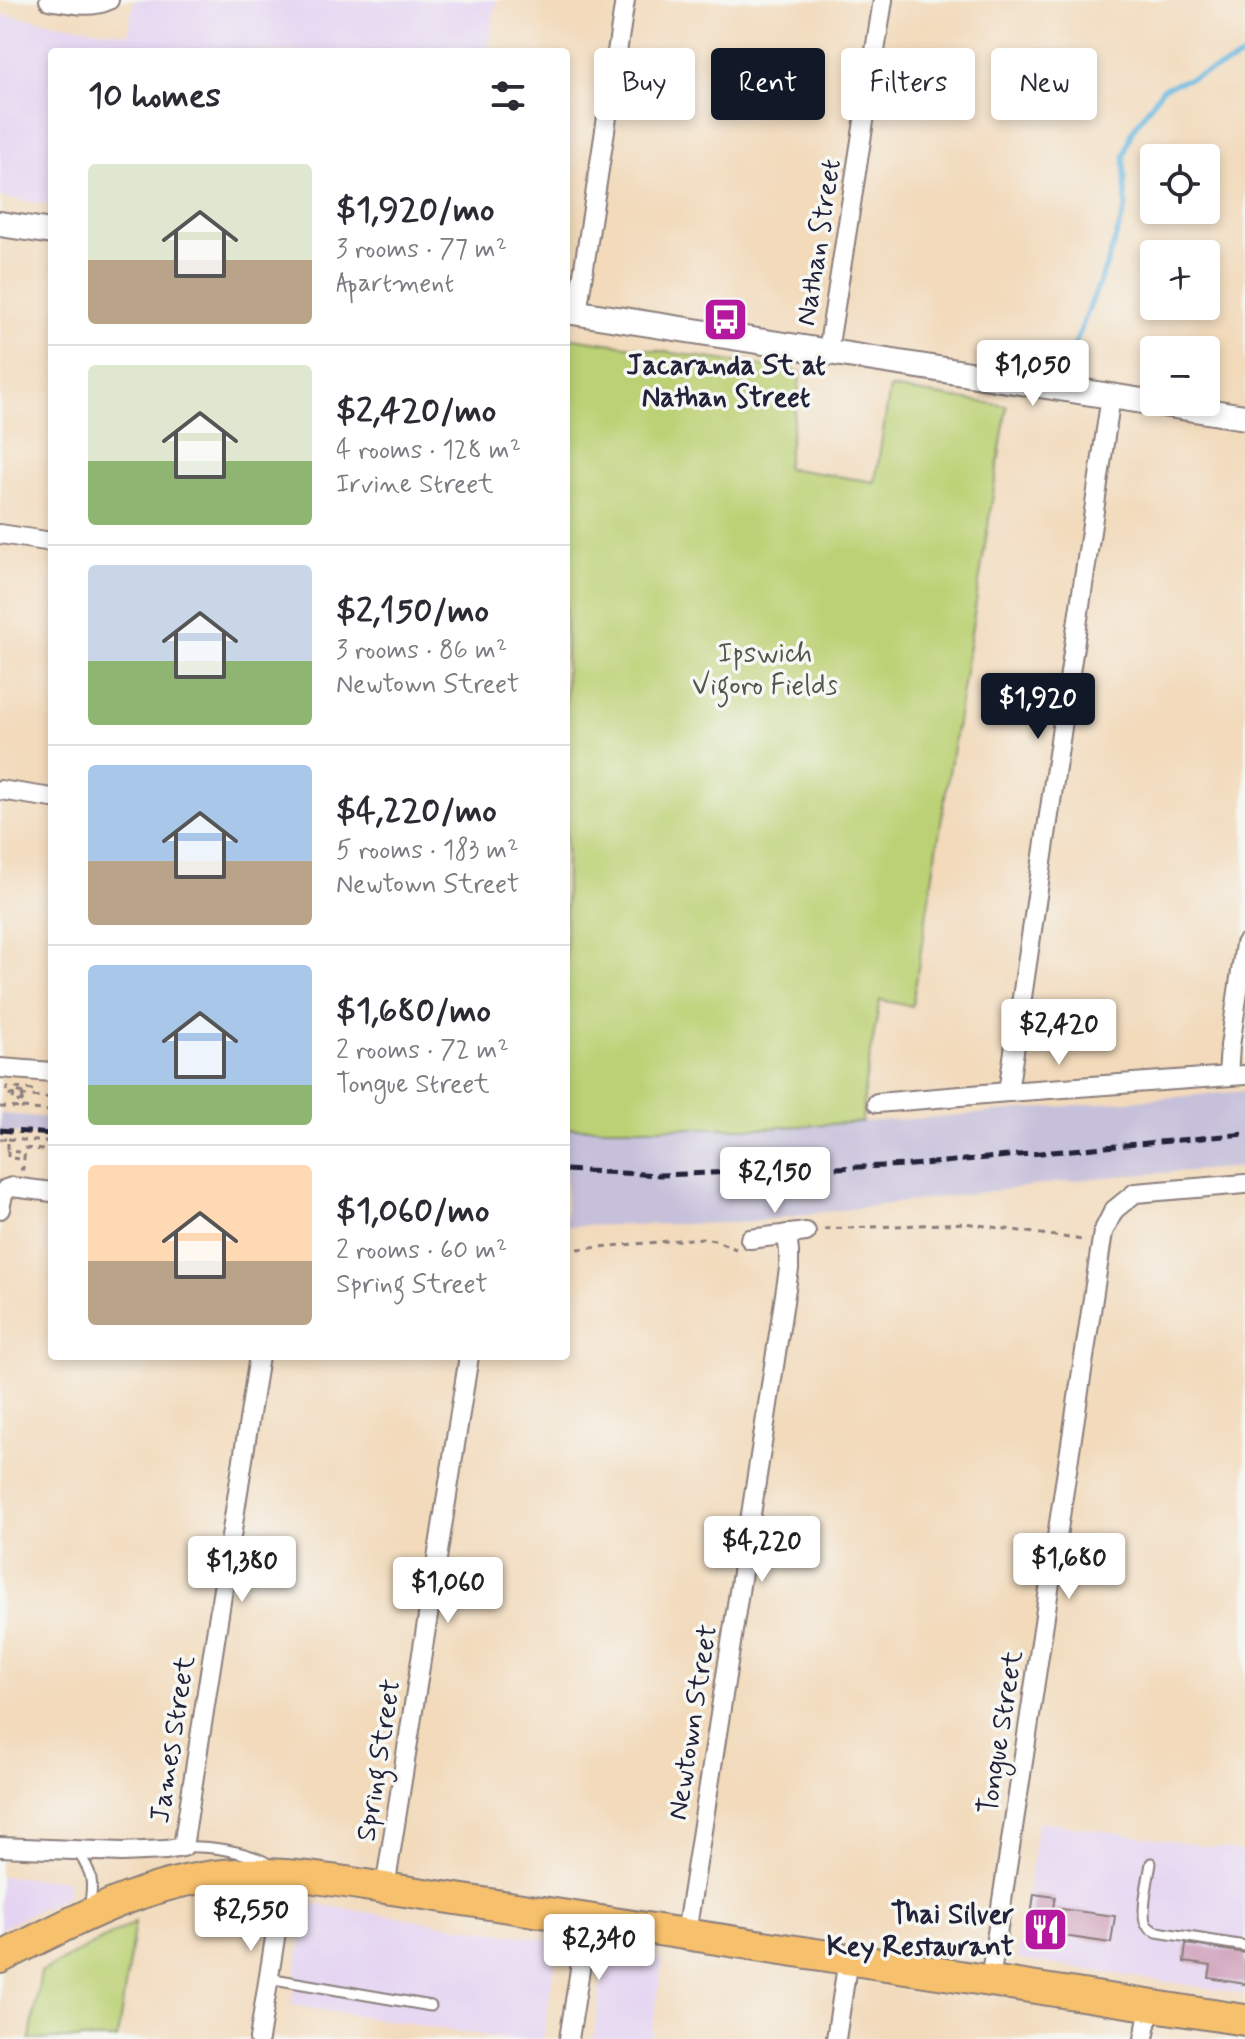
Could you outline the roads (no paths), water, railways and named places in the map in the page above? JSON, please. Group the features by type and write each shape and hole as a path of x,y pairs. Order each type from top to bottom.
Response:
{"main road":[{"path":"0,1958 118,1901 173,1883 240,1874 285,1875 1245,2020"}],"street":[{"path":"49,0 84,5 109,0"},
{"path":"625,0 571,312 1245,417"},
{"name":"Nathan Street","path":"828,351 883,0"},
{"path":"0,224 48,231"},
{"path":"1008,1092 1111,396"},
{"path":"0,534 48,541"},
{"path":"0,790 48,797"},
{"path":"877,1103 1236,1075 1230,1046 1245,944"},
{"path":"0,1068 48,1072"},
{"name":"Tongue Street","path":"990,1980 1103,1232 1114,1210 1135,1193 1245,1184"},
{"path":"0,1209 6,1189 48,1192"},
{"name":"Newtown Street","path":"686,1934 789,1269 789,1252 803,1232 748,1245"},
{"name":"James Street","path":"183,1847 258,1360"},
{"name":"Spring Street","path":"385,1888 468,1360"},
{"path":"0,1847 158,1851 183,1847"},
{"path":"259,2039 285,1875"},
{"path":"569,2039 588,1919"},
{"path":"836,2039 848,1959"},
{"path":"1144,2039 1150,2006"}],"lane":[{"path":"183,1847 252,1856 285,1875"},
{"path":"77,1851 92,1878 93,1889 87,1915"},
{"path":"1151,1863 1144,1914 1145,1923 1150,1928 1157,1932 1245,1946"},
{"path":"268,1978 431,2006"}],"waterway":[{"path":"1071,354 1126,206 1124,157 1132,131 1163,88 1245,55"}],"railway":[{"path":"0,1130 48,1134"},
{"path":"570,1170 659,1175 911,1165 1245,1134"}],"place":[{"name":"Jacaranda St at Nathan Street","path":"726,320"},
{"name":"Thai Silver Key Restaurant","path":"1045,1929"}],"park label":[{"name":"Ipswich Vigoro Fields","path":"765,668"}]}
